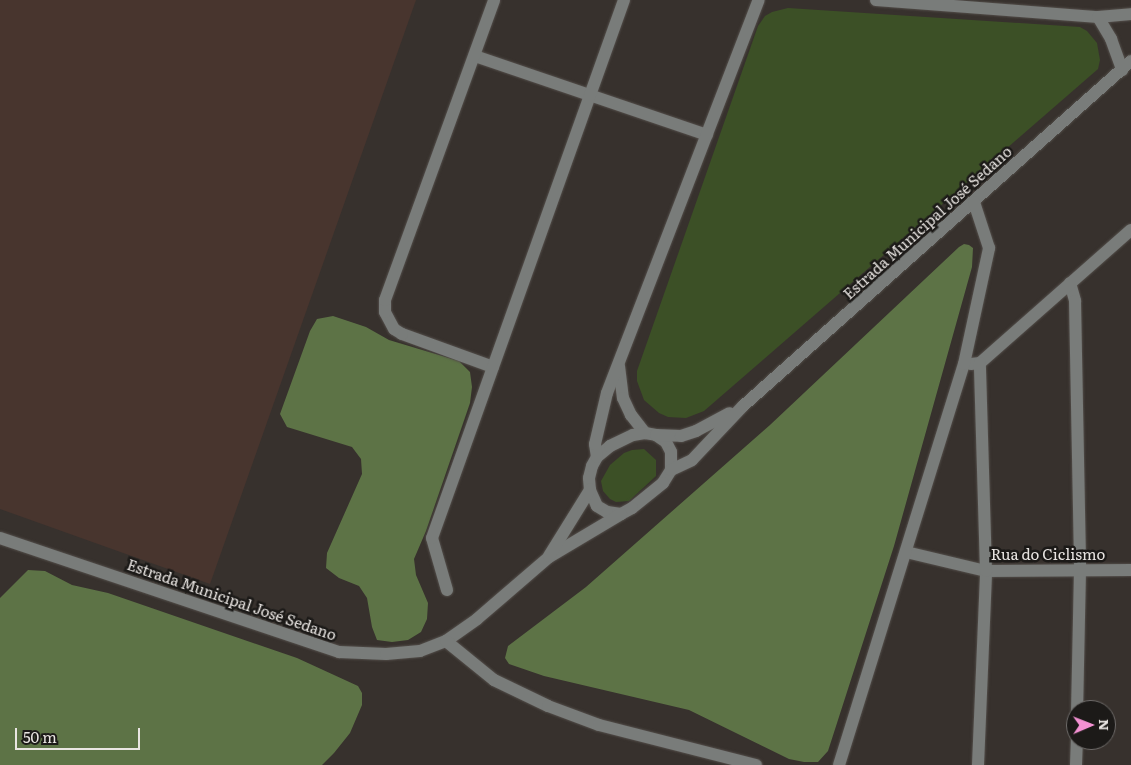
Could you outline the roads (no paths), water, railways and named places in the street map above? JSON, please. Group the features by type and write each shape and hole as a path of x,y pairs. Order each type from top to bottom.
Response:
{"street":[{"path":"492,367 402,334 394,329 385,312 385,300 494,0"},
{"path":"446,590 432,538 624,0"},
{"path":"598,457 595,444 607,393 759,0"},
{"path":"876,0 1098,17 1131,14"},
{"path":"1098,17 1126,65"},
{"path":"475,56 592,94 706,135"},
{"name":"Estrada Municipal José Sedano","path":"671,470 692,460 743,406 1126,65"},
{"path":"839,765 964,364 989,248 974,202"},
{"path":"964,364 980,363 1131,230"},
{"path":"1070,284 1076,301 1080,570 1078,700"},
{"path":"619,363 623,398 631,415 651,434 666,442 670,452 671,470 663,483 621,514 607,512 597,506 590,490 589,478 598,457 616,443 651,434"},
{"path":"978,765 986,571 980,363"},
{"name":"Estrada Municipal José Sedano","path":"651,434 681,436 696,432 743,406"},
{"name":"Estrada Municipal José Sedano","path":"548,557 590,490"},
{"name":"Estrada Municipal José Sedano","path":"0,538 339,652 386,654 420,651 446,641 477,619 548,557 621,514"},
{"name":"Rua do Ciclismo","path":"906,552 986,571 1131,570"},
{"path":"446,641 494,680 548,706 598,725 756,765"},
{"path":"1076,765 1077,750"}]}
